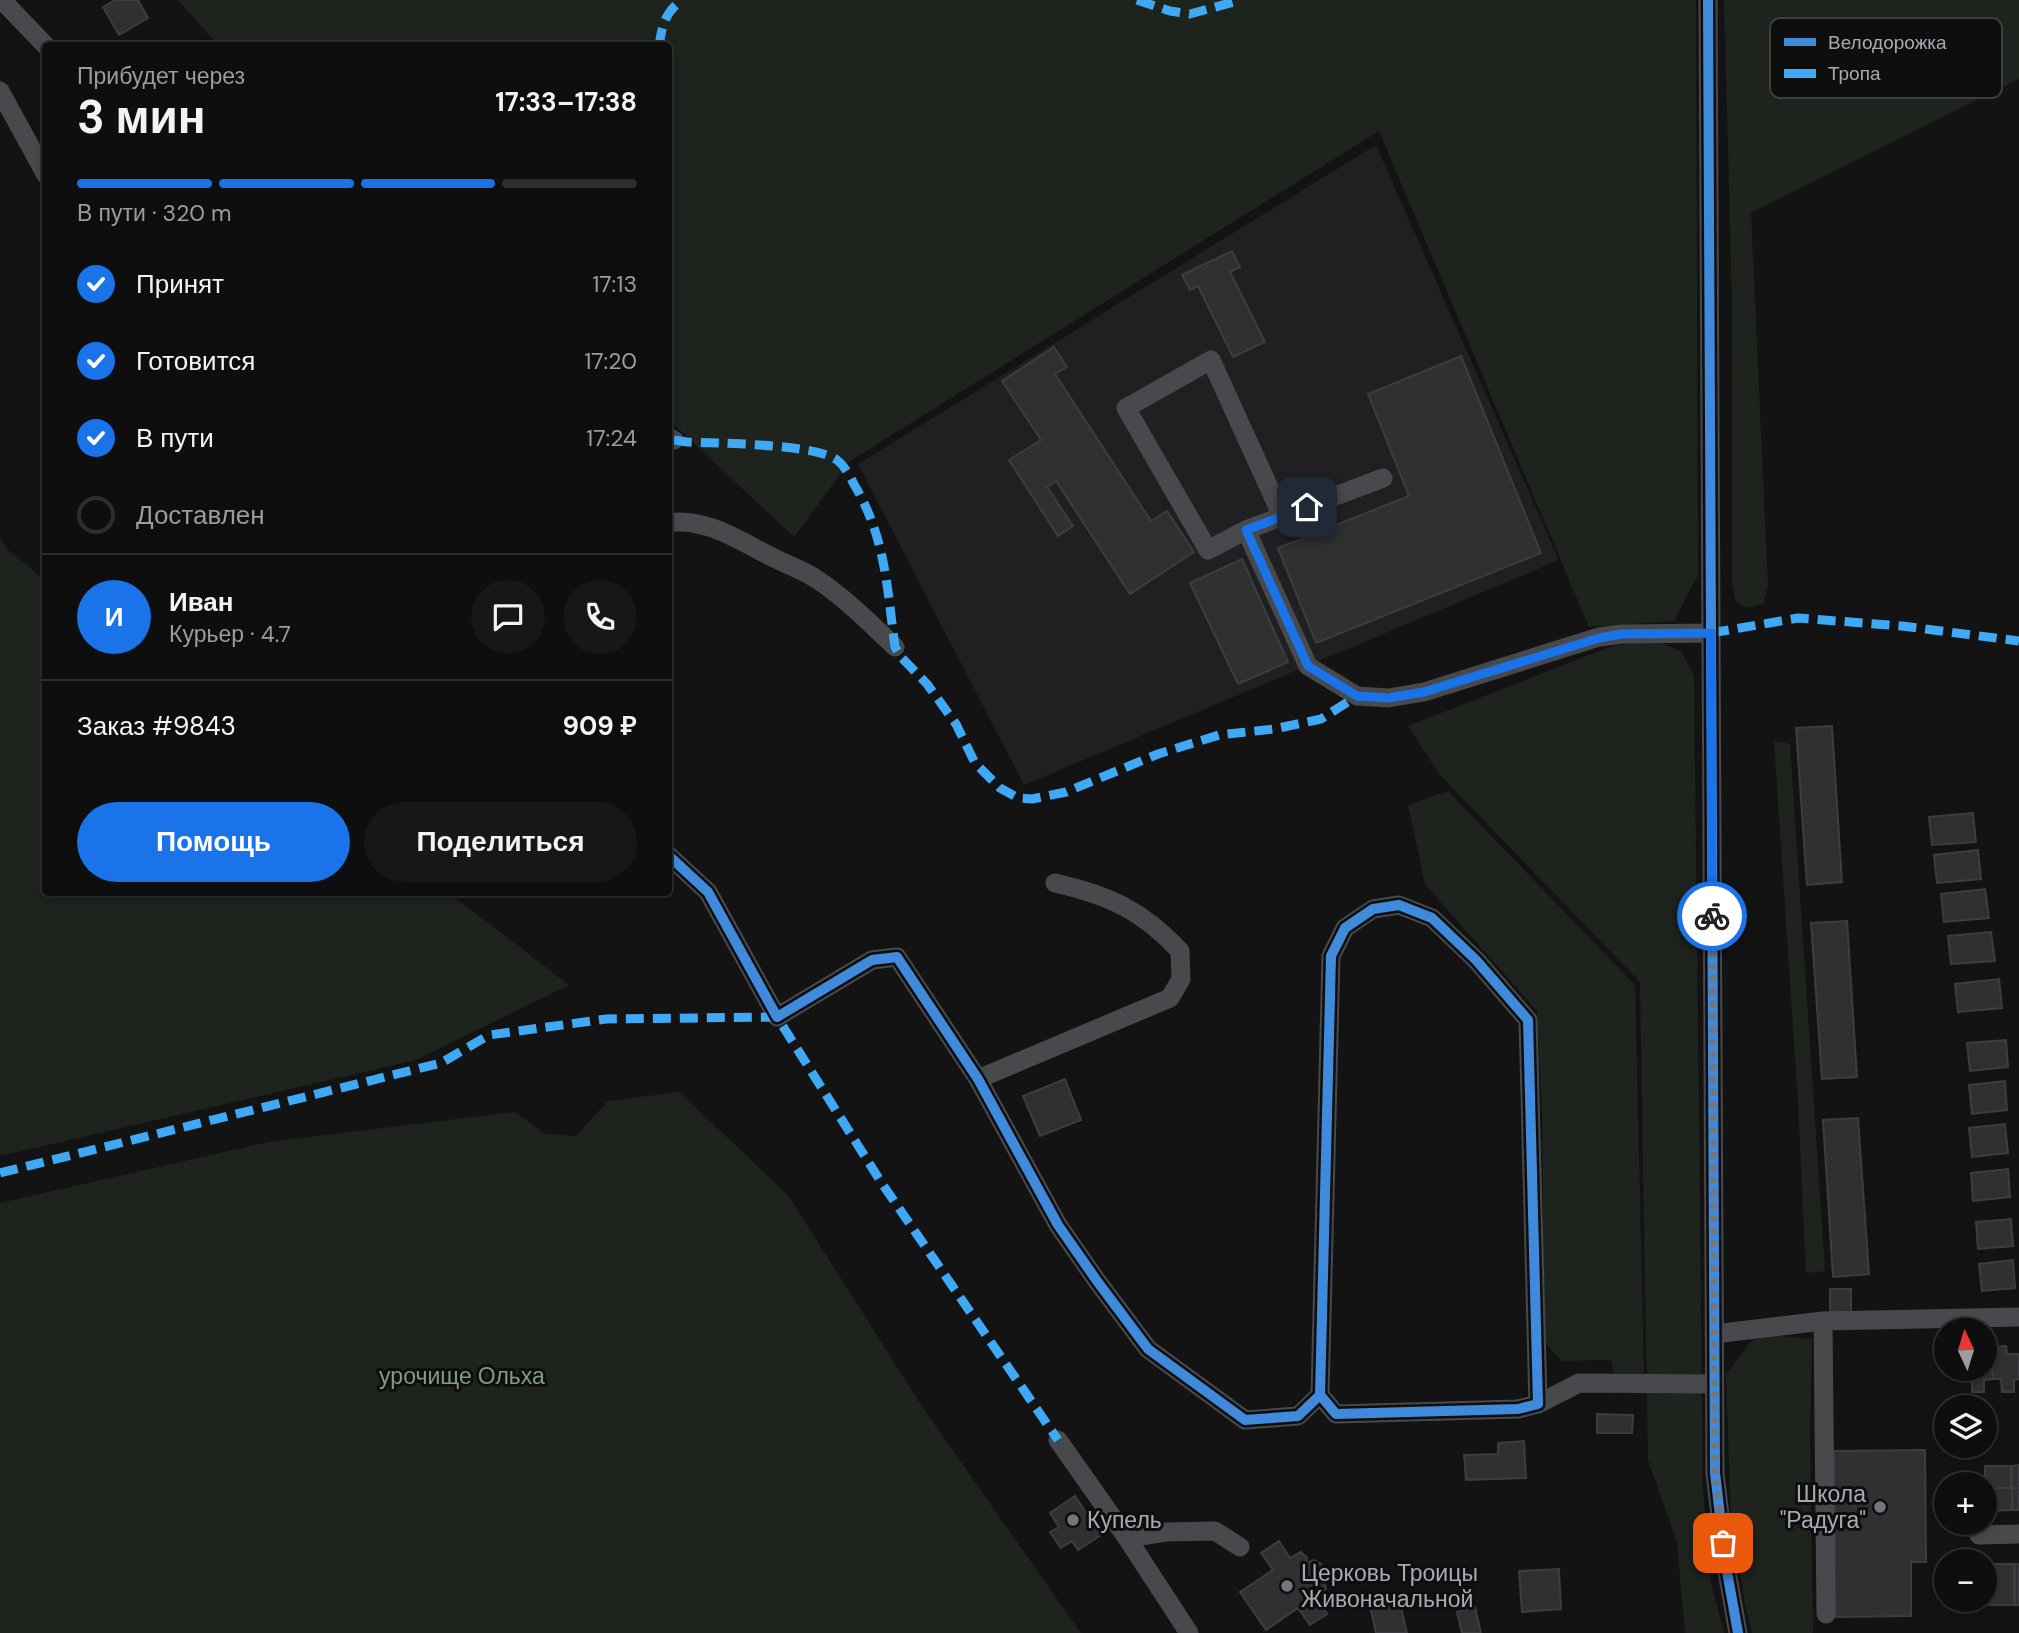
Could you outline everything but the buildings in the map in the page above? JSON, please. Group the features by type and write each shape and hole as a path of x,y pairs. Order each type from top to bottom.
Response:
{"street":[{"path":"2,0 42,42"},
{"path":"1708,0 1715,1473 1726,1566 1738,1633"},
{"path":"0,91 42,168"},
{"path":"1282,516 1211,360 1126,408 1208,551 1246,530 1383,478"},
{"path":"672,522 697,524 721,532 817,579 895,647"},
{"path":"1246,530 1308,666 1357,696 1388,698 1424,692 1599,638 1622,634 1711,633"},
{"path":"672,859 708,892 777,1017 872,960 897,957 978,1079 1058,1225 1147,1349 1245,1420 1298,1416 1320,1395"},
{"path":"978,1079 1170,998 1181,979 1180,950 1158,928 1126,906 1092,892 1055,883"},
{"path":"1538,1404 1528,1020 1476,960 1432,918 1399,905 1373,909 1345,928 1331,956 1320,1395 1336,1413 1518,1409 1538,1404 1579,1383 1714,1384"},
{"path":"1714,1334 1823,1321 2019,1317"},
{"path":"1823,1321 1826,1614"},
{"path":"1058,1440 1127,1538 1188,1633"},
{"path":"1127,1538 1166,1532 1215,1531 1240,1547"},
{"path":"1997,1535 2019,1534"}],"shaded area":[{"path":"1376,145 1559,560 1024,785 858,464"}],"green space":[{"path":"178,0 1696,0 1698,575 1674,621 1589,627 1379,131 850,461 794,537 672,423 672,42 215,42"},
{"path":"1724,0 2019,0 2019,79 2002,88 2002,18 1770,18 1770,98 1981,98 1751,213 1768,587 1763,604 1746,608 1735,600 1732,584 1732,302"},
{"path":"0,538 9,551 42,578 42,896 453,896 569,985 416,1060 0,1156"},
{"path":"1628,643 1662,643 1682,652 1694,676 1703,1491 1711,1582 1724,1633 1685,1633 1677,1543 1648,1460 1640,982 1439,774 1408,726 1607,648"},
{"path":"1774,741 1790,744 1825,1271 1806,1273 1798,1104"},
{"path":"1448,791 1635,985 1644,1374 1614,1374 1611,1360 1561,1361 1544,1341 1542,1114 1537,1011 1425,884 1408,805"},
{"name":"урочище Ольха","path":"679,1092 788,1195 923,1408 1081,1633 0,1633 0,1203 268,1142 515,1112 545,1134 576,1136 608,1101"},
{"path":"1769,1335 1812,1339 1810,1439 1813,1633 1752,1633 1731,1520 1726,1375 1751,1341"}],"marked path":[{"path":"660,42 665,20 682,0"},
{"path":"1137,0 1170,11 1190,14 1241,0"},
{"path":"674,440 788,448 826,455 840,462 865,506 879,545 895,647 927,684 956,724 975,763 1000,788 1018,798 1032,799 1066,792 1158,754 1219,735 1274,729 1321,719 1357,696"},
{"path":"1711,633 1798,618 1902,626 2019,641"},
{"path":"0,1173 441,1063 489,1035 606,1019 777,1017 881,1182 1058,1440"}],"cycle path":[{"path":"1708,0 1715,1473 1726,1566 1738,1633"},
{"path":"672,859 708,892 777,1017 872,960 897,957 978,1079 1058,1225 1148,1349 1245,1420 1298,1416 1320,1395"},
{"path":"1399,905 1432,918 1476,960 1528,1020 1538,1404 1518,1409 1336,1414 1320,1395 1331,956 1345,928 1373,909 1399,905"}],"way so far":[{"path":"1712,916 1715,1473 1723,1543"}],"place":[{"name":"Школа \"Радуга\"","path":"1880,1507"},
{"name":"Купель","path":"1073,1520"},
{"name":"Церковь Троицы Живоначальной","path":"1287,1586"}],"route":[{"path":"1307,507 1246,530 1308,666 1357,696 1388,698 1424,692 1599,638 1622,634 1711,633 1712,916"}]}
